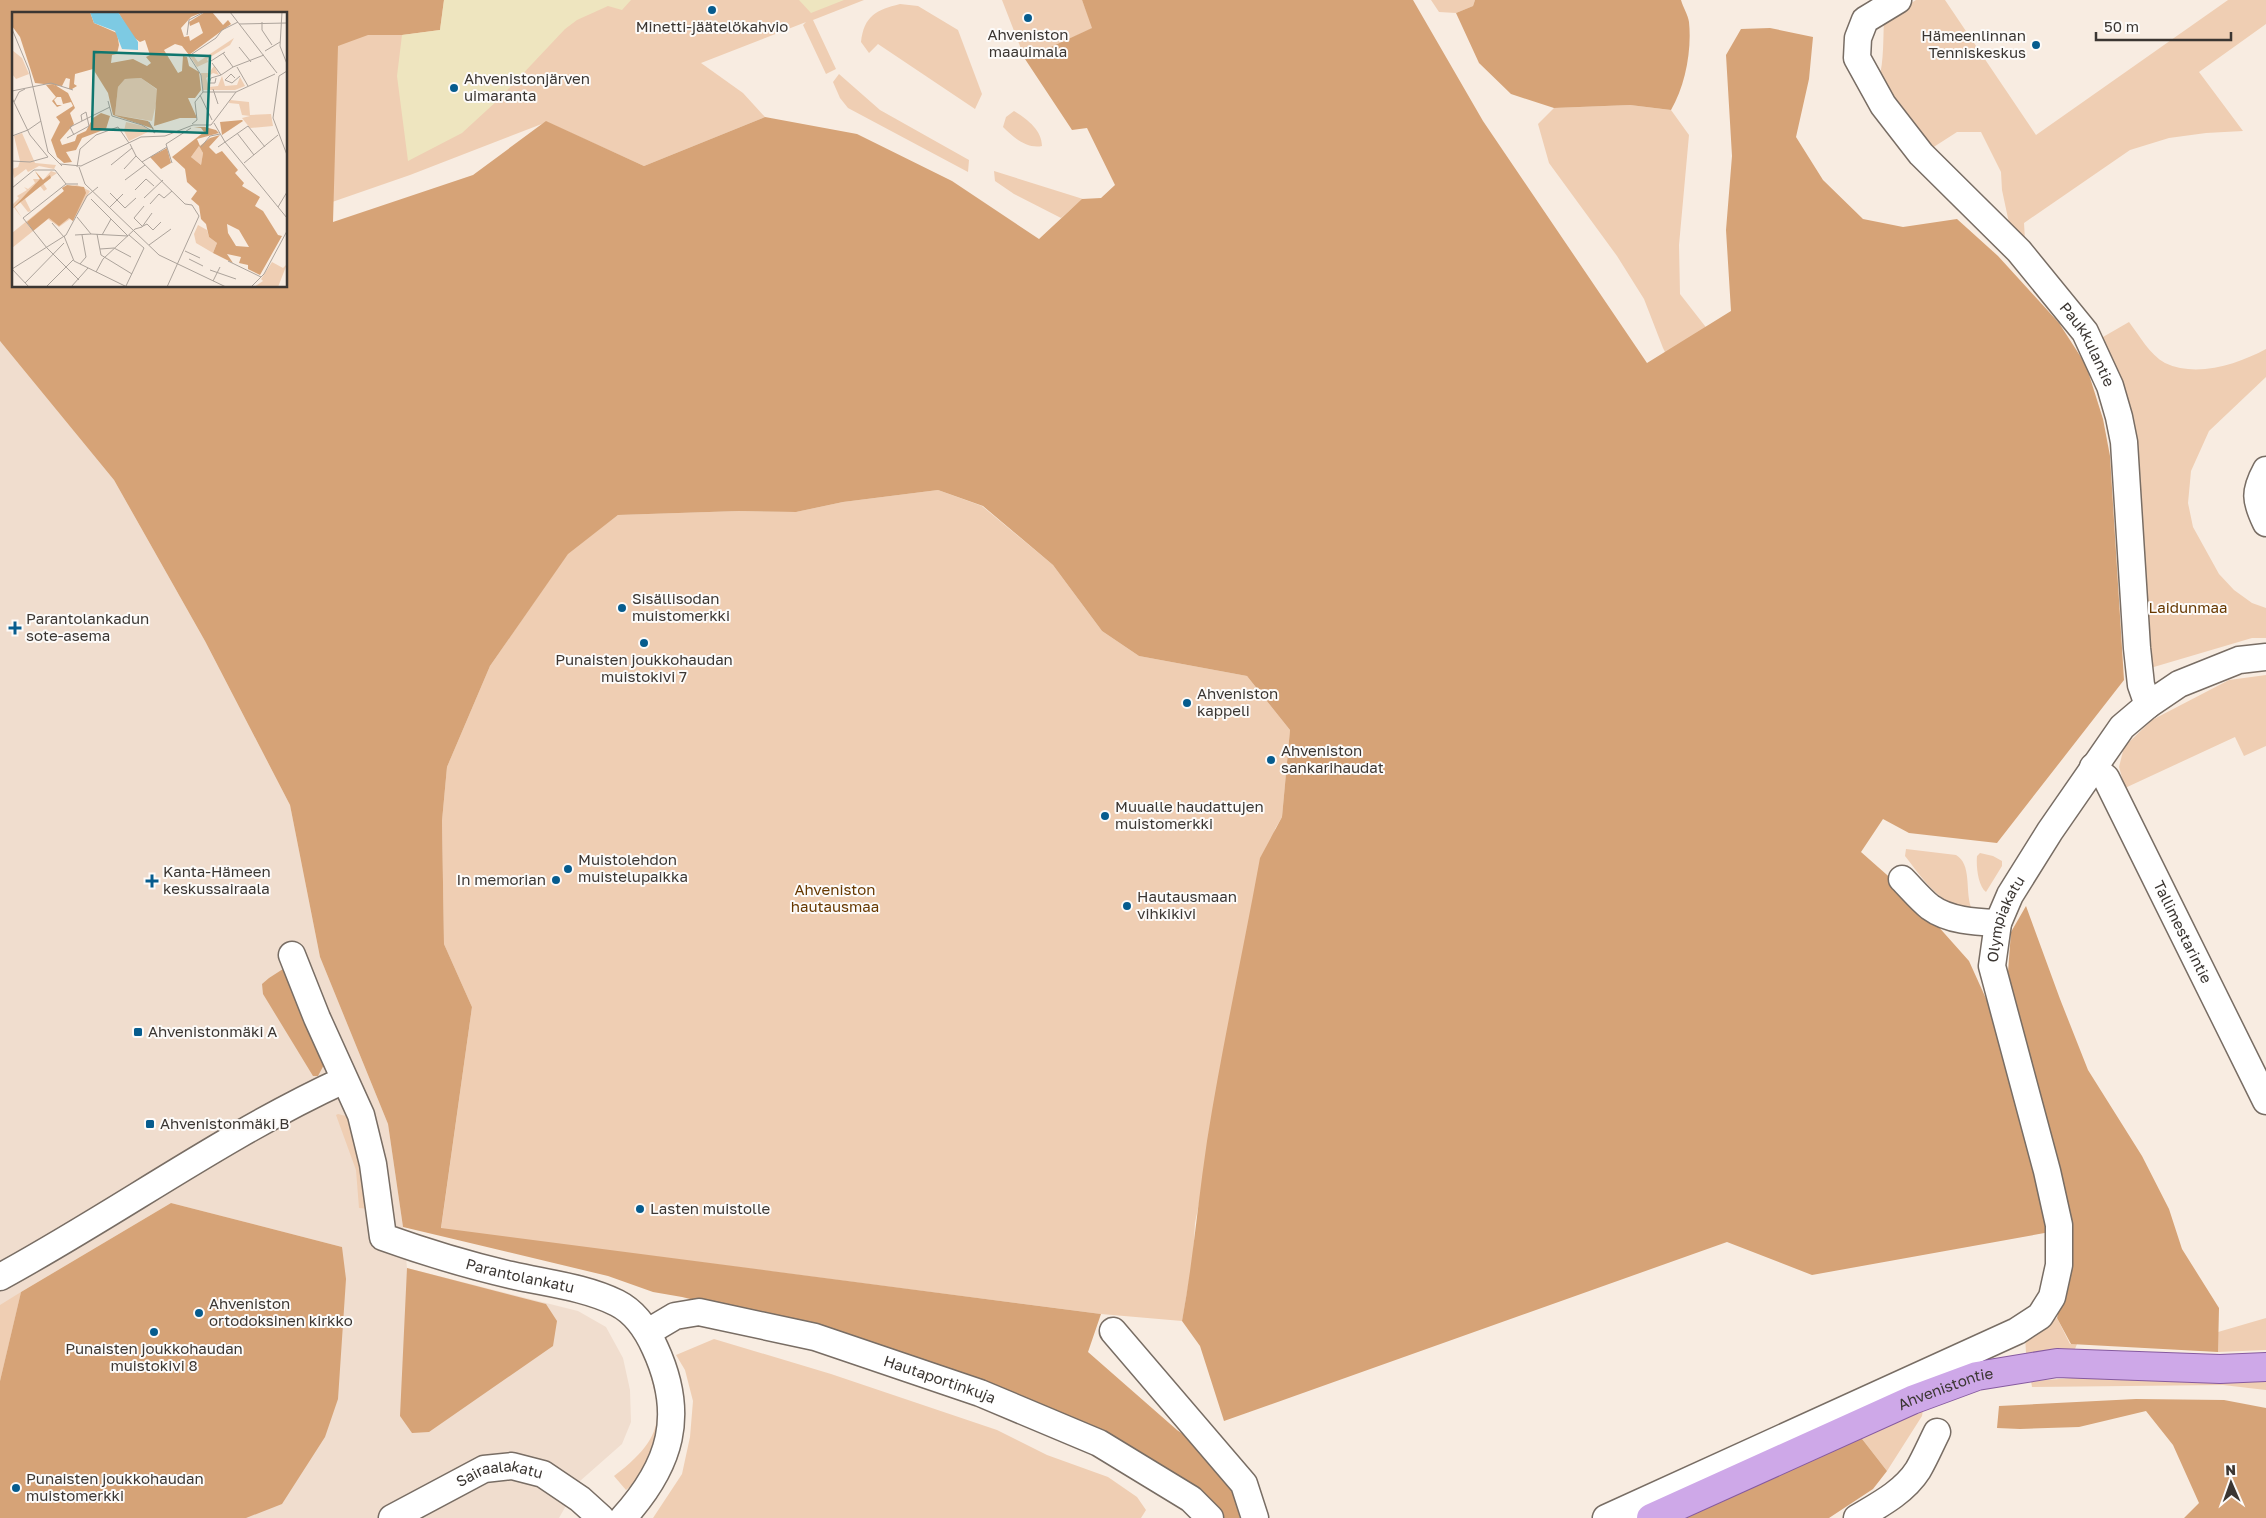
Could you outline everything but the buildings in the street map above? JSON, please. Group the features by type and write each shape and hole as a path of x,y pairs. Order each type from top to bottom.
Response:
{"main road":[{"name":"Ahvenistontie","path":"1651,1518 1912,1400 1977,1376 2057,1363 2220,1369 2266,1367"}],"street":[{"name":"Paukkulantie","path":"1898,0 1865,20 1858,38 1857,58 1884,105 1921,154 2019,251 2085,332 2119,417 2124,442 2137,648 2141,685 2148,704"},
{"path":"2266,470 2257,486 2256,493 2266,523"},
{"name":"Olympiakatu","path":"1606,1518 2017,1331 2040,1316 2052,1297 2059,1265 2059,1225 2047,1171 1992,966 1998,923 2010,894 2050,831 2122,727 2148,704 2179,684 2239,660 2266,658"},
{"name":"Tallimestarintie","path":"2093,768 2106,778 2266,1100"},
{"path":"1902,879 1929,906 1942,914 1965,920 1998,923"},
{"path":"0,1277 222,1145 344,1080 292,955"},
{"name":"Parantolankatu","path":"344,1080 361,1115 373,1164 383,1237 448,1258 603,1297 628,1310 648,1332"},
{"name":"Hautaportinkuja","path":"648,1332 675,1316 699,1312 814,1337 980,1393 1099,1443 1191,1499 1210,1518"},
{"path":"1113,1331 1244,1484 1255,1518"},
{"path":"624,1518 660,1468 672,1427 672,1394 659,1356 648,1332"},
{"path":"1857,1518 1880,1504 1908,1482 1917,1470 1937,1432"},
{"name":"Sairaalakatu","path":"392,1518 484,1469 512,1466 543,1474 580,1500 601,1518"}],"shaded area":[{"path":"0,0 444,0 440,30 402,35 368,35 338,46 333,222 473,175 546,121 644,166 765,117 857,134 952,181 1039,239 1082,199 1101,198 1115,185 1087,128 1072,130 1025,59 1092,28 1082,0 1413,0 1483,121 1647,363 1731,311 1726,230 1732,156 1726,55 1741,29 1770,28 1813,37 1809,79 1796,137 1823,180 1863,219 1903,227 1957,219 1998,256 2059,323 2086,365 2103,419 2110,456 2124,680 1997,843 1909,833 1883,819 1861,852 1912,897 1969,961 1988,1003 2050,1232 1812,1275 1727,1242 1224,1421 1200,1346 1182,1321 1207,1141 1219,1070 1260,858 1282,817 1290,730 1247,676 1139,656 1102,631 1053,565 983,506 938,490 843,502 796,512 739,511 618,515 568,554 490,666 447,767 442,821 444,944 472,1007 441,1228 1101,1314 1088,1352 1177,1430 1193,1441 1230,1481 1240,1518 1221,1518 1209,1499 1169,1476 817,1330 682,1297 653,1292 608,1276 403,1227 388,1124 320,957 290,805 205,641 114,480 0,341"},
{"path":"1475,0 1681,0 1688,17 1690,33 1684,79 1676,101 1671,110 1630,105 1554,108 1511,94 1479,63 1456,13 1473,6"},
{"name":"Kanta-Hämeen keskussairaala","path":"0,341 114,480 205,641 290,805 320,957 388,1124 407,1268 578,1311 606,1327 623,1358 630,1390 631,1422 622,1444 580,1481 559,1518 126,1518 342,1247 171,1203 21,1292 0,1381"},
{"path":"2026,906 2088,1070 2142,1156 2169,1209 2182,1249 2219,1308 2218,1352 2071,1344 2057,1318 2068,1272 2071,1217 2030,1068 2008,972 2011,932"},
{"path":"283,969 288,972 327,1059 318,1076 313,1076 263,994 262,984"},
{"path":"171,1203 342,1247 346,1279 338,1399 325,1437 282,1504 246,1518 0,1518 0,1381 21,1292"},
{"path":"407,1268 546,1304 557,1321 553,1346 429,1432 412,1433 400,1416"},
{"path":"2136,1399 2224,1400 2266,1408 2266,1518 2184,1518 2199,1503 2173,1445 2146,1411 2079,1427 1997,1428 1999,1406"},
{"path":"1859,1435 1887,1471 1873,1489 1829,1518 1684,1518"}],"green space":[{"path":"0,0 864,0 813,20 836,69 826,74 803,25 806,22 701,63 743,93 765,117 644,166 547,122 410,175 288,217 288,12 12,12 13,288 0,316"},
{"path":"1002,0 1082,0 1093,28 1025,59"},
{"path":"1431,0 1475,0 1473,6 1456,13 1439,12"},
{"path":"1916,0 1945,0 2036,135 2228,0 2266,0 2266,24 2199,72 2243,131 2169,138 2130,150 2024,223 2025,240 2012,237 2002,190 2001,172 1981,132 1957,132 1929,150 1879,79 1883,57 1884,20"},
{"path":"900,4 918,6 958,30 982,94 975,109 878,44 869,53 861,42 868,20 884,9"},
{"path":"839,74 880,110 969,160 968,172 848,108 840,98 833,82"},
{"path":"1630,105 1671,110 1689,135 1679,245 1680,294 1740,371 1695,413 1663,348 1644,299 1617,256 1549,163 1538,124 1554,108"},
{"path":"1014,111 1029,121 1037,130 1042,146 1026,144 1016,139 1003,127 1006,117"},
{"path":"994,171 1083,199 1061,218 1014,194 995,181"},
{"name":"Laidunmaa","path":"2129,322 2154,355 2165,363 2177,367 2204,369 2217,367 2243,360 2266,349 2266,377 2209,431 2191,471 2188,503 2193,527 2219,574 2234,590 2252,603 2266,608 2266,638 2252,638 2147,669 2096,341"},
{"name":"Ahveniston hautausmaa","path":"938,490 982,506 1053,565 1102,631 1139,656 1247,676 1290,730 1282,817 1275,829 1195,1223 1193,1259 1182,1321 1101,1314 441,1229 472,1007 444,944 442,821 447,767 490,666 568,553 618,515 739,511 796,512 843,502"},
{"path":"2266,675 2266,746 2244,756 2235,737 2125,788 2119,767 2124,747 2152,720 2229,680"},
{"path":"1906,849 1956,855 1961,859 1966,871 1971,907 1950,903 1933,890 1905,856"},
{"path":"1980,853 1993,856 2002,861 2002,866 1986,892 1979,881 1977,870 1977,856"},
{"path":"336,1115 346,1116 357,1133 371,1209 359,1208 356,1170"},
{"path":"21,1292 0,1381 0,1305"},
{"path":"2057,1318 2070,1344 2077,1344 2075,1349 2026,1353 2025,1336"},
{"path":"2266,1318 2266,1350 2218,1352 2218,1332"},
{"path":"714,1339 831,1374 997,1430 1047,1455 1108,1477 1137,1497 1146,1510 1141,1518 653,1518 682,1474 690,1437 693,1401 685,1370 676,1355"},
{"path":"648,1348 664,1428 644,1475 626,1490 614,1476 645,1447 653,1434 657,1421 654,1391 643,1351"},
{"path":"2086,1377 2266,1381 2266,1390 2223,1385 2032,1387 2031,1381"},
{"path":"1920,1408 1923,1410 1922,1416 1887,1471 1859,1435"}],"sand":[{"name":"Ahvenistonjärven uimaranta","path":"444,0 631,0 622,10 608,6 577,20 565,29 499,99 462,133 408,161 397,76 402,35 440,30"},
{"path":"799,0 844,0 811,13"}],"place":[{"name":"Minetti-jäätelökahvio","path":"712,10"},
{"name":"Ahveniston maauimala","path":"1028,18"},
{"name":"Hämeenlinnan Tenniskeskus","path":"2036,45"},
{"name":"Ahvenistonjärven uimaranta","path":"454,88"},
{"name":"Sisällisodan muistomerkki","path":"622,608"},
{"name":"Parantolankadun sote-asema","path":"15,628"},
{"name":"Punaisten joukkohaudan muistokivi 7","path":"644,643"},
{"name":"Ahveniston kappeli","path":"1187,703"},
{"name":"Ahveniston sankarihaudat","path":"1271,760"},
{"name":"Muualle haudattujen muistomerkki","path":"1105,816"},
{"name":"Muistolehdon muistelupaikka","path":"568,869"},
{"name":"In memorian","path":"556,880"},
{"name":"Kanta-Hämeen keskussairaala","path":"152,881"},
{"name":"Hautausmaan vihkikivi","path":"1127,906"},
{"name":"Ahvenistonmäki A","path":"138,1032"},
{"name":"Ahvenistonmäki B","path":"150,1124"},
{"name":"Lasten muistolle","path":"640,1209"},
{"name":"Ahveniston ortodoksinen kirkko","path":"199,1313"},
{"name":"Punaisten joukkohaudan muistokivi 8","path":"154,1332"},
{"name":"Punaisten joukkohaudan muistomerkki","path":"16,1488"}]}
